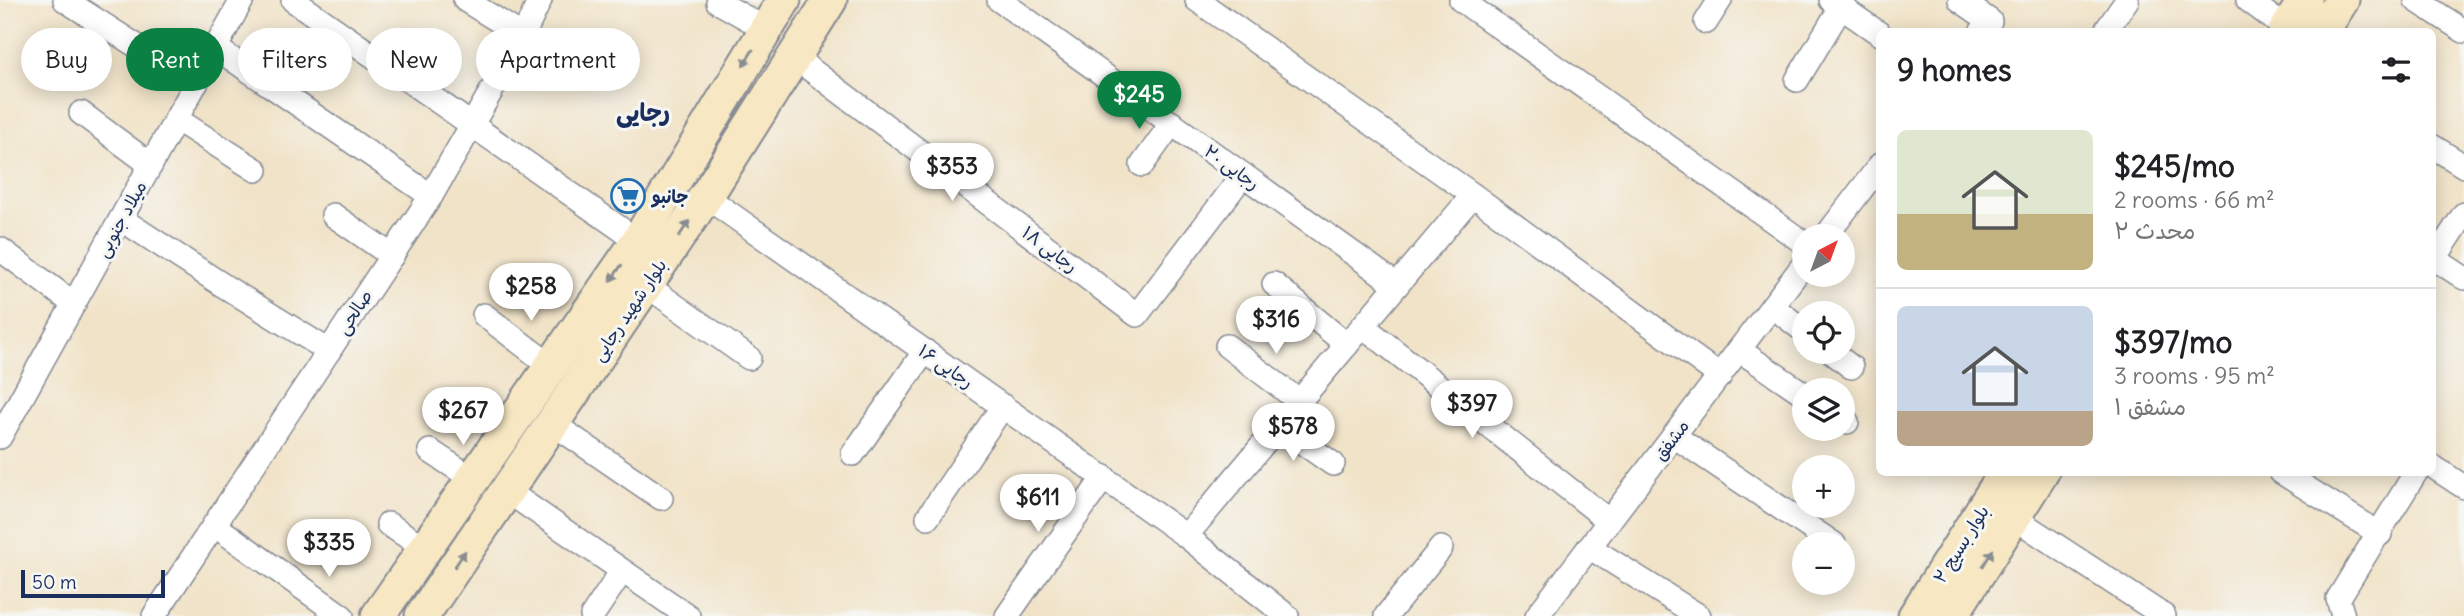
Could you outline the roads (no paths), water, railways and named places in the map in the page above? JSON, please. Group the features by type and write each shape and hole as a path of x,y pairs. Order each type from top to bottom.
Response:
{"main road":[{"name":"بلوار شهید رجایی","path":"378,616 638,241 784,0"},
{"name":"بلوار شهید رجایی","path":"422,616 705,196 830,0"},
{"path":"2287,28 2305,0"},
{"path":"2324,28 2342,0"},
{"name":"بلوار بسیج ۲","path":"1915,616 2003,476"},
{"name":"بلوار بسیج ۲","path":"1951,616 2040,476"}],"street":[{"path":"65,0 126,39"},
{"name":"میلاد جنوبی","path":"224,33 242,0"},
{"path":"293,0 638,241"},
{"path":"465,0 510,28"},
{"name":"صالحی","path":"527,28 540,0"},
{"name":"رجایی ۲۰","path":"999,0 1397,285"},
{"path":"1197,0 1473,195 1720,376"},
{"path":"1461,0 1792,234"},
{"path":"1706,22 1720,0"},
{"path":"1960,0 1985,26"},
{"path":"2108,28 2127,0"},
{"path":"2248,0 2283,28"},
{"path":"2416,0 2464,31"},
{"path":"718,2 766,29"},
{"path":"1797,80 1836,3 1876,31"},
{"path":"224,53 430,196"},
{"name":"رجایی ۱۸","path":"794,57 1137,315 1243,175"},
{"name":"میلاد جنوبی","path":"0,437 9,398 74,304 192,91"},
{"name":"صالحی","path":"154,616 430,196 491,91"},
{"path":"81,113 151,165"},
{"path":"176,119 256,170"},
{"path":"1142,165 1172,123"},
{"path":"2436,148 2464,166"},
{"path":"1835,224 1876,172"},
{"path":"1186,536 1473,195"},
{"name":"رجایی ۱۶","path":"705,196 1186,536 1287,616"},
{"path":"2436,258 2464,214"},
{"path":"333,215 391,256"},
{"path":"121,219 329,351"},
{"path":"0,249 74,304"},
{"path":"2436,262 2464,278"},
{"name":"مشفق","path":"1537,616 1792,280"},
{"path":"1274,284 1346,345"},
{"path":"646,285 749,358"},
{"path":"1772,306 1792,322"},
{"path":"484,315 551,366"},
{"path":"1363,326 1609,521"},
{"path":"1227,346 1299,401"},
{"path":"1739,350 1792,386"},
{"path":"853,454 925,351"},
{"path":"1847,364 1851,367"},
{"path":"928,517 1003,406"},
{"path":"552,424 661,498"},
{"path":"1279,426 1333,464"},
{"path":"1674,436 1816,532"},
{"path":"430,451 473,479"},
{"path":"2436,469 2464,487"},
{"path":"2293,476 2380,534"},
{"path":"2343,616 2338,599 2414,476"},
{"path":"1007,616 1104,477"},
{"path":"507,491 688,616"},
{"path":"2014,517 2164,616"},
{"path":"388,523 425,548"},
{"path":"214,525 342,616"},
{"path":"1589,547 1699,616"},
{"path":"1386,616 1441,548"},
{"path":"592,616 622,570"}],"place":[{"name":"جانبو","path":"628,196"}],"district":[{"name":"رجایی","path":"643,112"}]}
